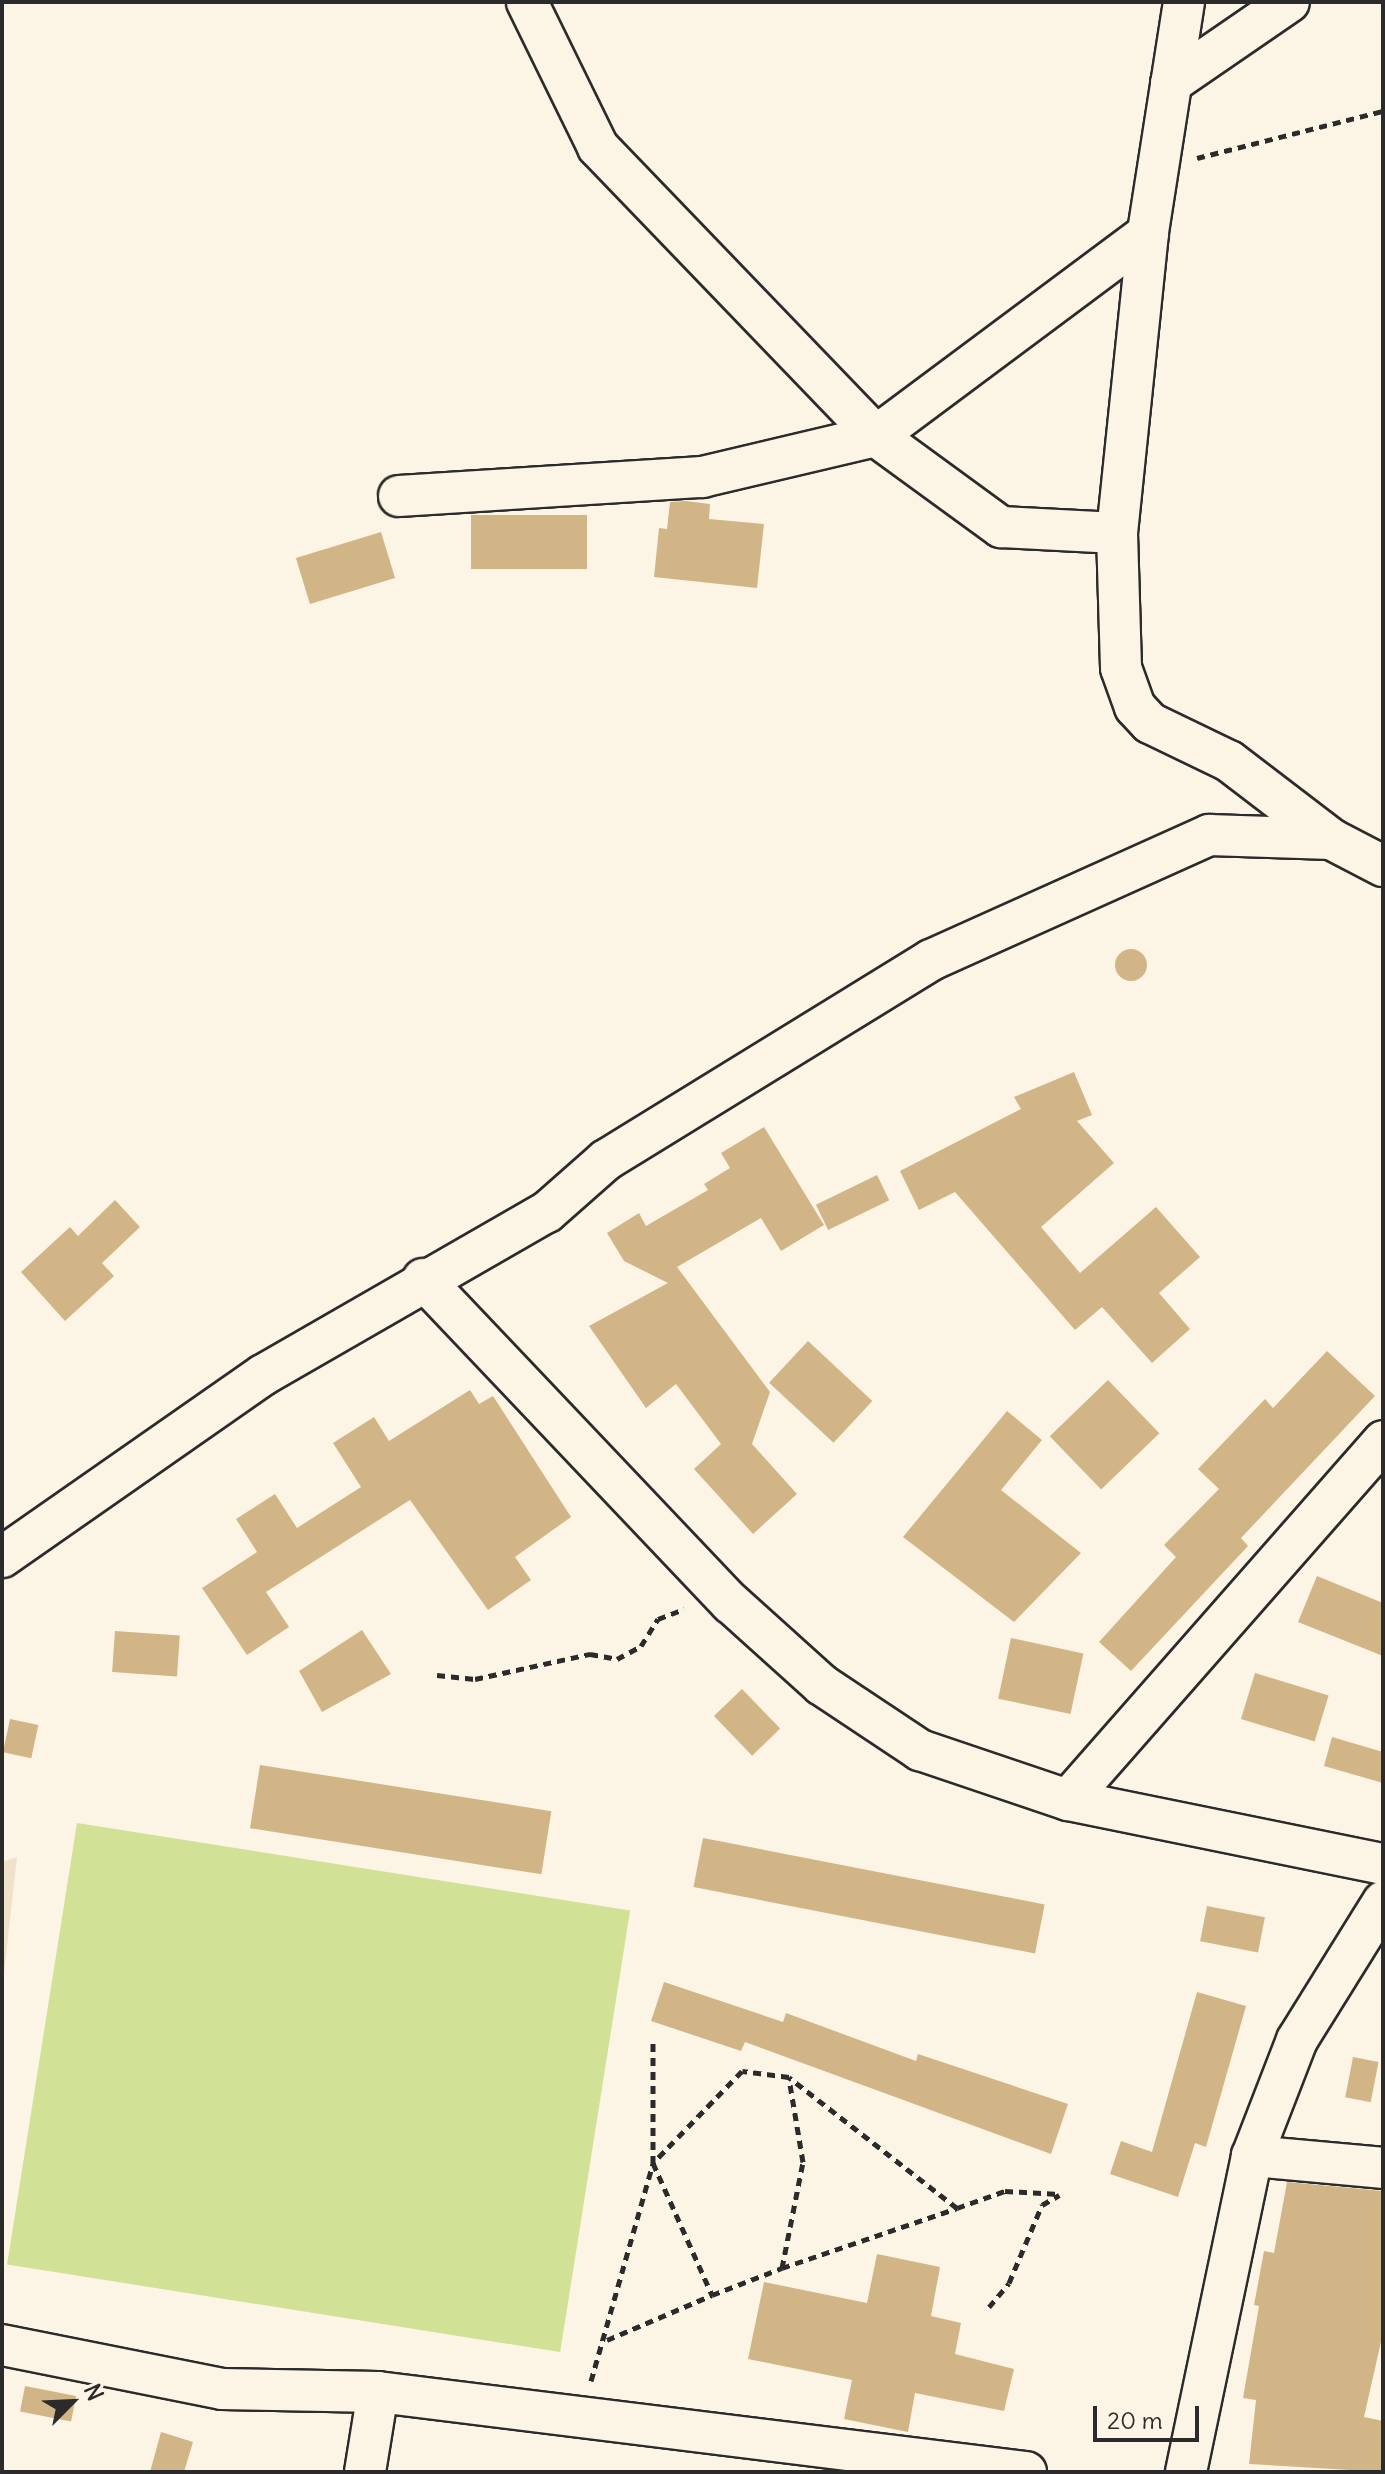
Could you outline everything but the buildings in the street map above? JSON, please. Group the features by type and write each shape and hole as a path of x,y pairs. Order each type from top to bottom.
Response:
{"street":[{"path":"527,2 598,147 876,436 1001,527 1117,533"},
{"path":"1184,2 1148,233 1117,533 1121,668 1135,707 1150,723 1229,761 1331,839 1383,866"},
{"path":"1171,83 1289,2"},
{"path":"399,496 702,477 876,436 1148,233"},
{"path":"2,1557 237,1392 423,1279 547,1212 606,1160 931,960 1209,835 1331,839"},
{"path":"423,1279 731,1603 822,1685 920,1750 1068,1800 1383,1864"},
{"path":"1068,1800 1383,1441"},
{"path":"1186,2472 1252,2156 1297,2040 1383,1902"},
{"path":"1252,2156 1383,2168"},
{"path":"2,2345 222,2389 378,2392 579,2414 878,2466 1026,2472"},
{"path":"365,2472 378,2392"}],"path":[{"path":"1158,168 1383,111"},
{"path":"437,1675 475,1679 590,1654 617,1659 641,1646 658,1619 675,1610 731,1603"},
{"path":"579,2414 607,2340 653,2163 653,2039"},
{"path":"653,2163 742,2071 789,2077 957,2208"},
{"path":"782,2268 803,2162 789,2077"},
{"path":"653,2163 712,2295"},
{"path":"607,2340 782,2268 1005,2191 1059,2194 1042,2205 1009,2283 989,2307"}],"shaded area":[{"path":"17,1857 2,1991 2,1862"}],"green space":[{"path":"77,1823 630,1911 560,2352 7,2264"}]}
